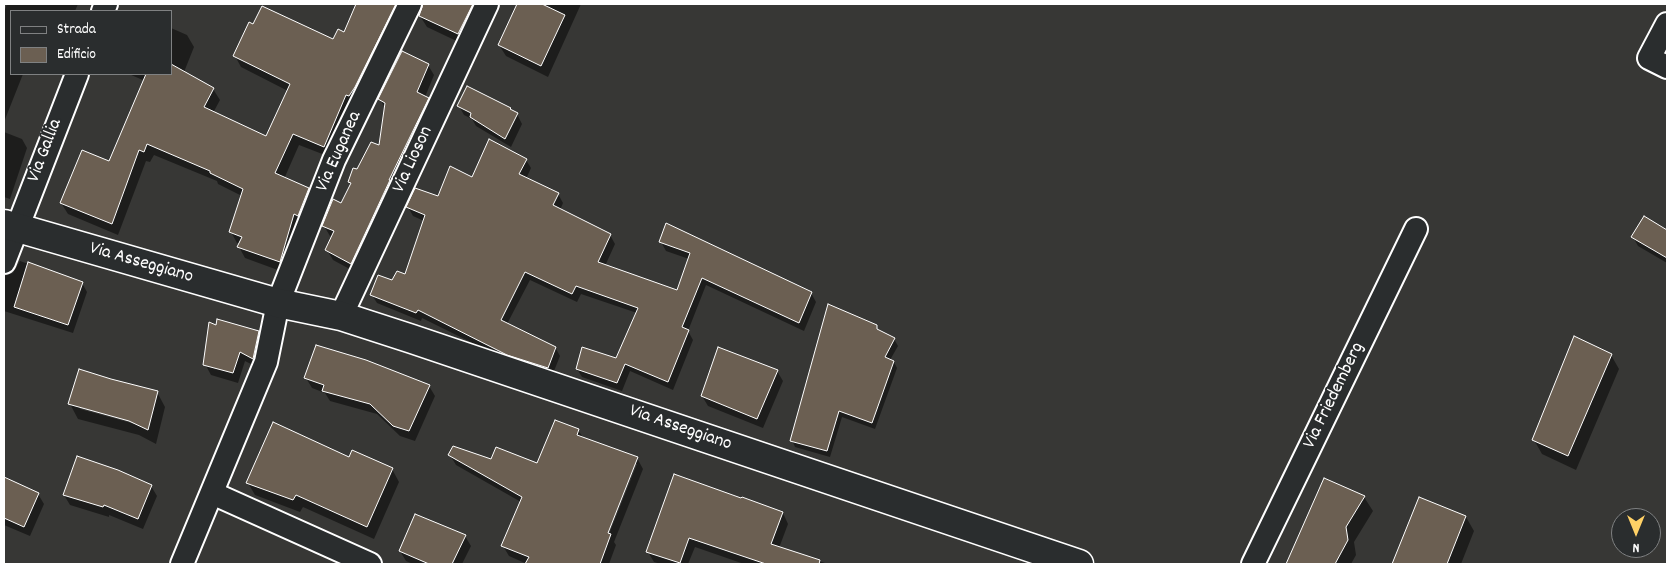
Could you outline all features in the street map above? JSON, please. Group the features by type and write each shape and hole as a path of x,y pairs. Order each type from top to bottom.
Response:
{"street":[{"name":"Via Euganea","path":"278,303 334,160 410,4"},
{"name":"Via Lioson","path":"341,316 488,4"},
{"path":"1667,24 1649,58 1667,68"},
{"name":"Via Gallia","path":"4,262 10,226 77,75"},
{"name":"Via Asseggiano","path":"10,226 278,303 341,316 1080,564"},
{"name":"Via Friedemberg","path":"1253,564 1416,229"},
{"path":"182,564 266,362 278,303"},
{"path":"212,493 370,564"}],"building":[{"path":"356,4 396,4 355,87 349,96 346,95 324,147 293,134 275,173 309,188 298,216 294,214 280,262 237,247 242,237 229,232 243,189 210,173 210,171 147,144 144,152 139,150 112,224 60,203 82,150 109,161 146,75 172,75 172,65 214,88 204,107 266,136 290,84 233,56 249,22 253,24 262,6 333,39 338,29 344,32"},
{"path":"423,4 473,4 458,34 419,16"},
{"path":"517,4 542,4 565,15 541,66 498,45"},
{"path":"402,51 429,64 417,92 429,98 351,264 325,250 334,231 322,226 333,199 341,203 351,183 348,182 353,168 357,169 371,142 379,145 385,103 378,99"},
{"path":"467,86 518,113 505,139 470,117 471,113 457,106"},
{"path":"489,139 527,159 519,174 559,193 553,205 611,234 598,262 677,290 690,253 659,242 666,223 812,292 799,323 702,278 682,327 689,330 668,382 625,364 617,383 576,369 582,347 616,358 638,308 576,286 572,294 525,272 501,320 556,347 548,368 507,355 418,310 416,313 370,295 378,275 392,280 397,271 405,274 425,215 406,207 415,188 438,196 450,166 472,177"},
{"path":"1644,216 1667,230 1667,258 1631,237"},
{"path":"28,262 83,282 68,325 14,307"},
{"path":"828,304 877,325 877,329 895,338 885,357 894,361 872,423 839,411 827,451 790,441"},
{"path":"217,319 259,331 253,359 240,352 233,373 203,365 209,322 216,325"},
{"path":"1574,336 1612,354 1568,456 1532,440"},
{"path":"316,345 366,360 430,385 409,431 393,426 370,404 322,391 324,385 304,378"},
{"path":"718,347 778,370 757,419 701,396"},
{"path":"79,369 158,391 148,430 129,421 68,404"},
{"path":"555,420 579,429 577,435 638,457 608,533 611,534 600,564 525,564 529,557 501,546 522,497 448,455 453,446 491,459 496,447 537,463"},
{"path":"273,422 349,457 352,450 393,468 367,527 296,495 293,500 246,483"},
{"path":"77,456 118,470 152,485 138,519 104,505 103,507 63,495"},
{"path":"674,474 783,512 771,544 820,560 819,564 766,564 689,538 680,563 646,552"},
{"path":"4,477 39,493 24,527 4,518"},
{"path":"1324,478 1365,496 1346,527 1348,540 1335,564 1286,564"},
{"path":"1419,497 1466,516 1447,564 1392,564"},
{"path":"415,514 466,535 452,564 429,564 399,551"}]}
